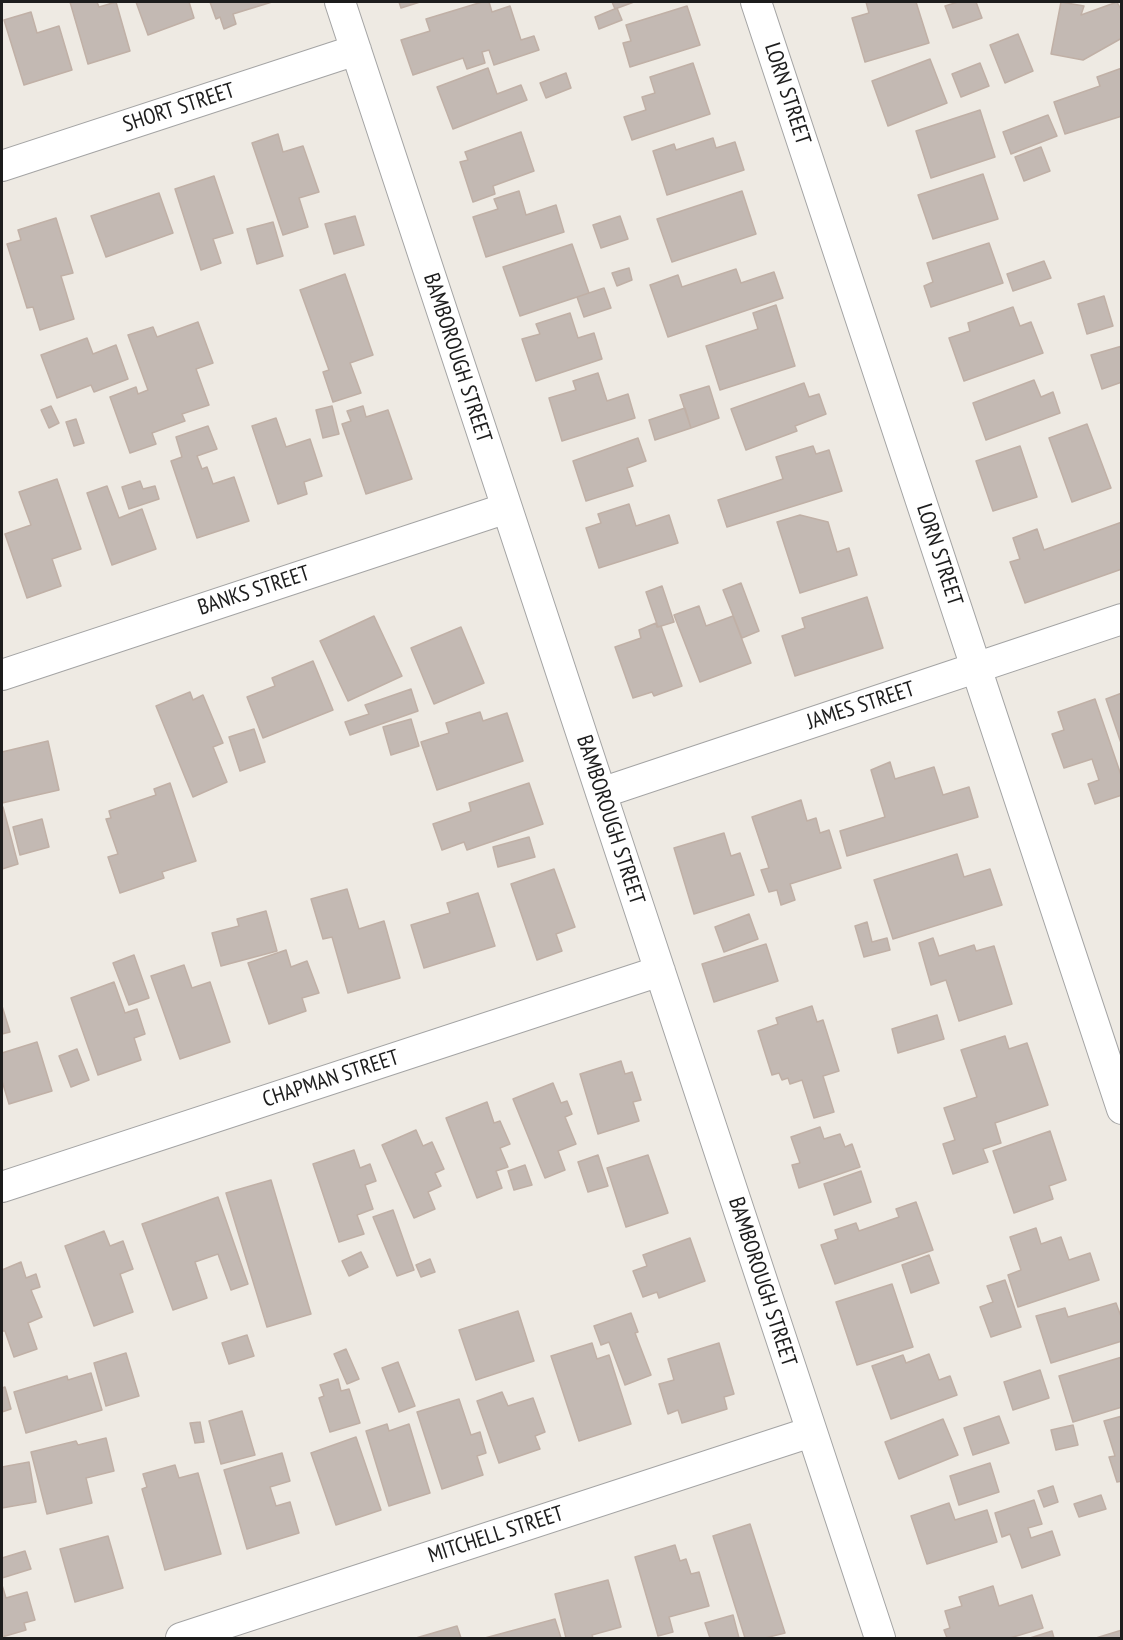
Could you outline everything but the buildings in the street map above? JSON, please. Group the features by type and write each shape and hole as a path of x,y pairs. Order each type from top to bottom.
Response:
{"street":[{"name":"BAMBOROUGH STREET","path":"340,2 879,1638"},
{"name":"LORN STREET","path":"756,2 1122,1109"},
{"name":"SHORT STREET","path":"2,166 356,50"},
{"name":"BANKS STREET","path":"2,675 507,508"},
{"name":"JAMES STREET","path":"601,793 1122,619"},
{"name":"CHAPMAN STREET","path":"2,1187 660,972"},
{"name":"MITCHELL STREET","path":"182,1638 811,1432"}]}
